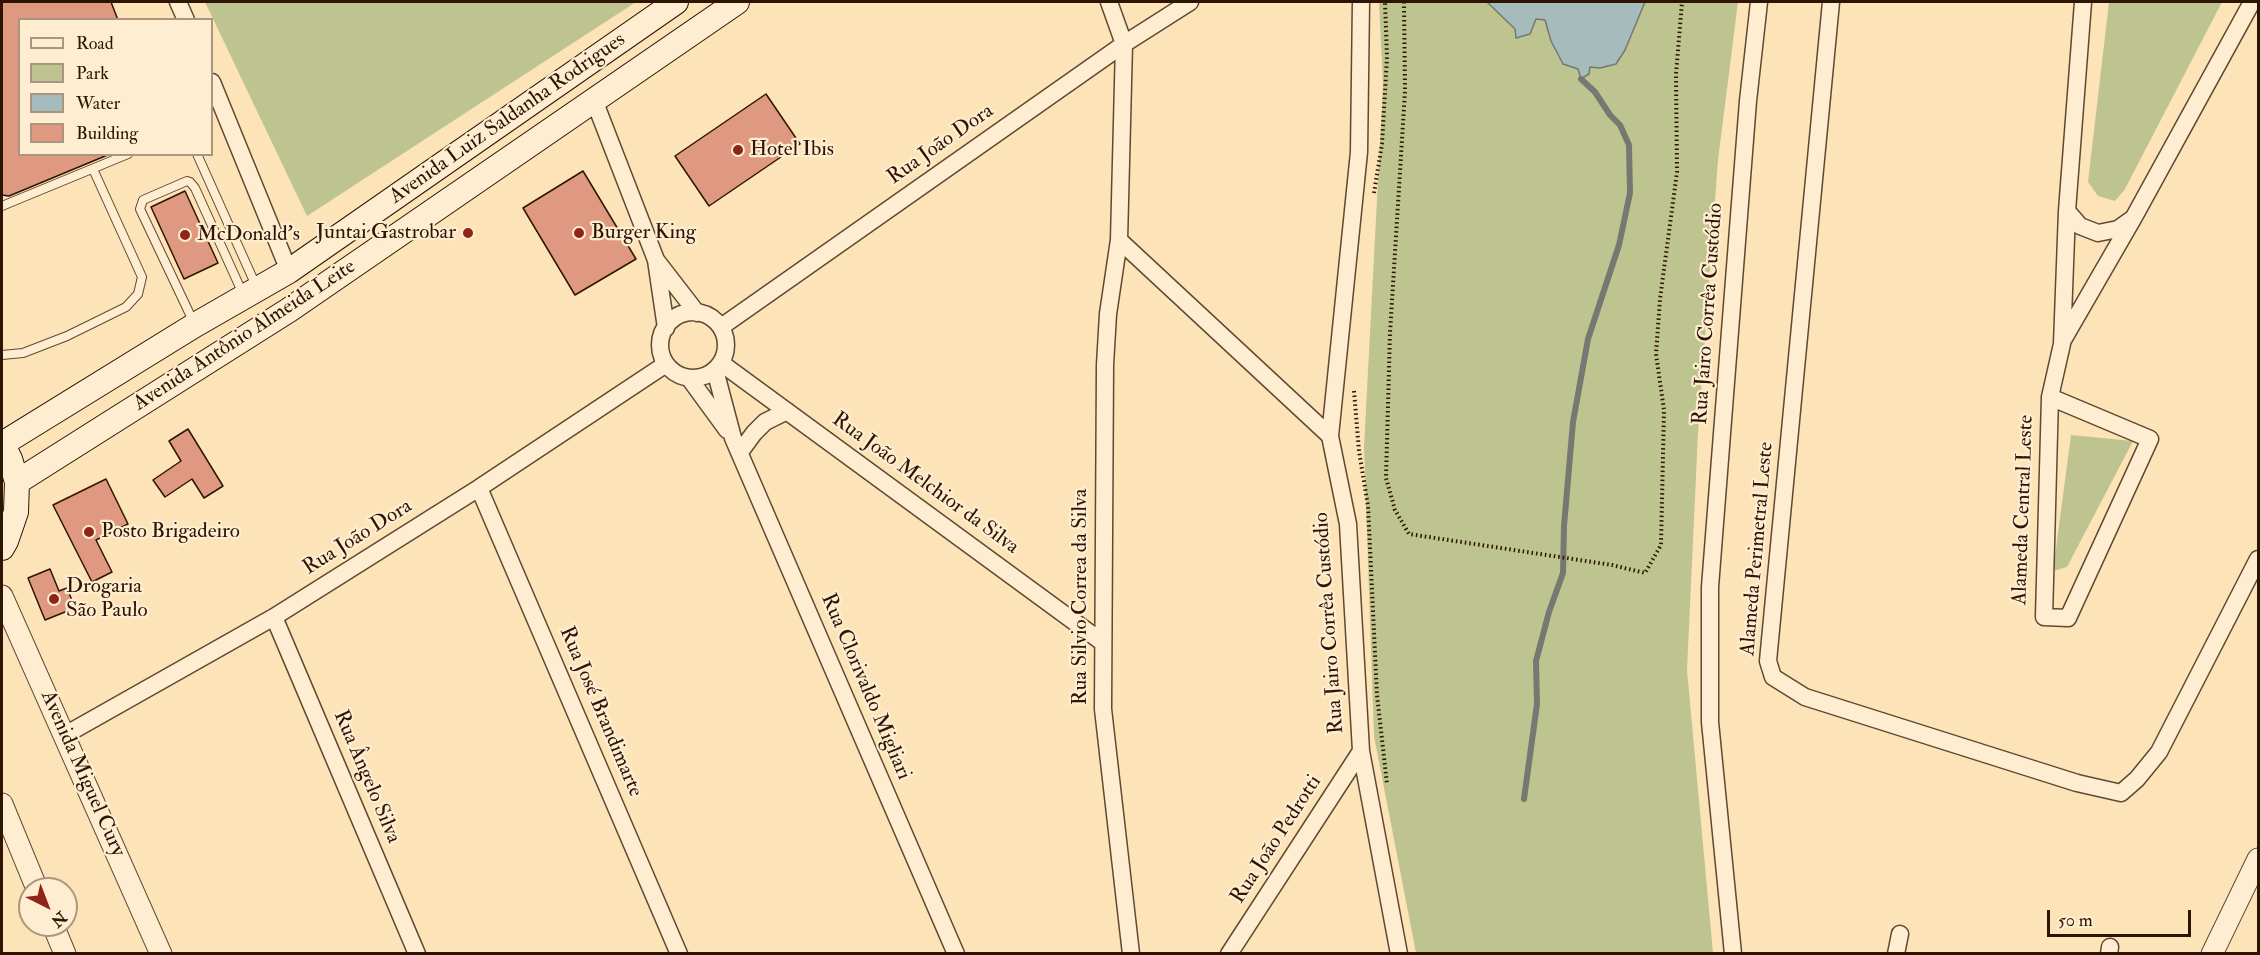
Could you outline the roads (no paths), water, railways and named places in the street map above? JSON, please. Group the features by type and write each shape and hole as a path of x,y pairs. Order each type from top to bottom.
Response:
{"main road":[{"name":"Avenida Luiz Saldanha Rodrigues","path":"2,444 195,325 289,271 676,2"},
{"name":"Avenida Antônio Almeida Leite","path":"17,482 289,310 737,2"},
{"path":"2,444 10,459 17,482 16,512 2,548"}],"street":[{"path":"178,2 185,18"},
{"name":"Rua Silvio Correa da Silva","path":"1109,2 1124,44 1119,240 1108,314 1104,365 1103,709 1131,954"},
{"name":"Rua João Dora","path":"720,327 1124,44 1190,2"},
{"name":"Rua Jairo Corrêa Custódio","path":"1361,2 1359,153 1330,436 1348,524 1361,751 1399,954"},
{"name":"Rua Jairo Corrêa Custódio","path":"1733,954 1710,722 1710,587 1748,101 1759,2"},
{"name":"Alameda Perimetral Leste","path":"1831,2 1768,661 1773,676 1805,697 2077,783 2121,793 2137,779 2159,752 2259,559"},
{"name":"Alameda Central Leste","path":"2050,398 2150,439 2068,618 2044,617 2050,398 2061,344 2067,211 2083,2"},
{"name":"Alameda Central Leste","path":"2061,344 2134,217 2252,2"},
{"path":"213,84 289,271"},
{"path":"594,100 656,260 666,328 660,346 666,364 680,375 689,378 698,378 718,366 726,345 720,327 706,316 697,313 679,316 666,328"},
{"path":"2067,211 2080,226 2098,232 2118,229 2134,217"},
{"path":"1119,240 1330,436"},
{"path":"656,260 697,313"},
{"name":"Rua João Dora","path":"65,735 274,617 479,488 666,364"},
{"name":"Rua João Melchior da Silva","path":"718,366 787,411 1102,642"},
{"name":"Rua Clorivaldo Migliari","path":"718,366 736,445 956,954"},
{"name":"Rua Clorivaldo Migliari","path":"689,378 736,445"},
{"path":"736,445 765,422 787,411"},
{"name":"Rua José Brandimarte","path":"479,488 679,954"},
{"name":"Avenida Miguel Cury","path":"2,596 161,954"},
{"name":"Rua Ângelo Silva","path":"274,617 417,954"},
{"name":"Rua João Pedrotti","path":"1230,954 1361,751"},
{"path":"2,804 32,877"},
{"path":"2212,954 2259,859"},
{"path":"1896,954 1900,934"},
{"path":"58,937 65,954"}],"lane":[{"path":"2,206 123,156"},
{"path":"198,156 251,293"},
{"path":"2,355 23,353 67,336 126,307 138,294 142,277 93,169"},
{"path":"195,325 174,285 140,209 143,200 187,181 190,182 251,293"}],"water":[{"path":"1487,2 1645,2 1625,50 1616,64 1600,68 1590,67 1589,74 1581,79 1578,69 1563,64 1551,41 1545,20 1536,19 1530,34 1516,38 1515,29"}],"waterway":[{"path":"1524,799 1537,704 1536,661 1549,612 1563,573 1564,526 1573,422 1588,339 1619,245 1630,193 1629,145 1620,125 1610,115 1595,92 1581,79"}],"place":[{"name":"Hotel Ibis","path":"738,150"},
{"name":"Juntai Gastrobar","path":"468,233"},
{"name":"Burger King","path":"579,233"},
{"name":"McDonald's","path":"185,235"},
{"name":"Posto Brigadeiro","path":"89,532"},
{"name":"Drogaria São Paulo","path":"54,599"}]}
